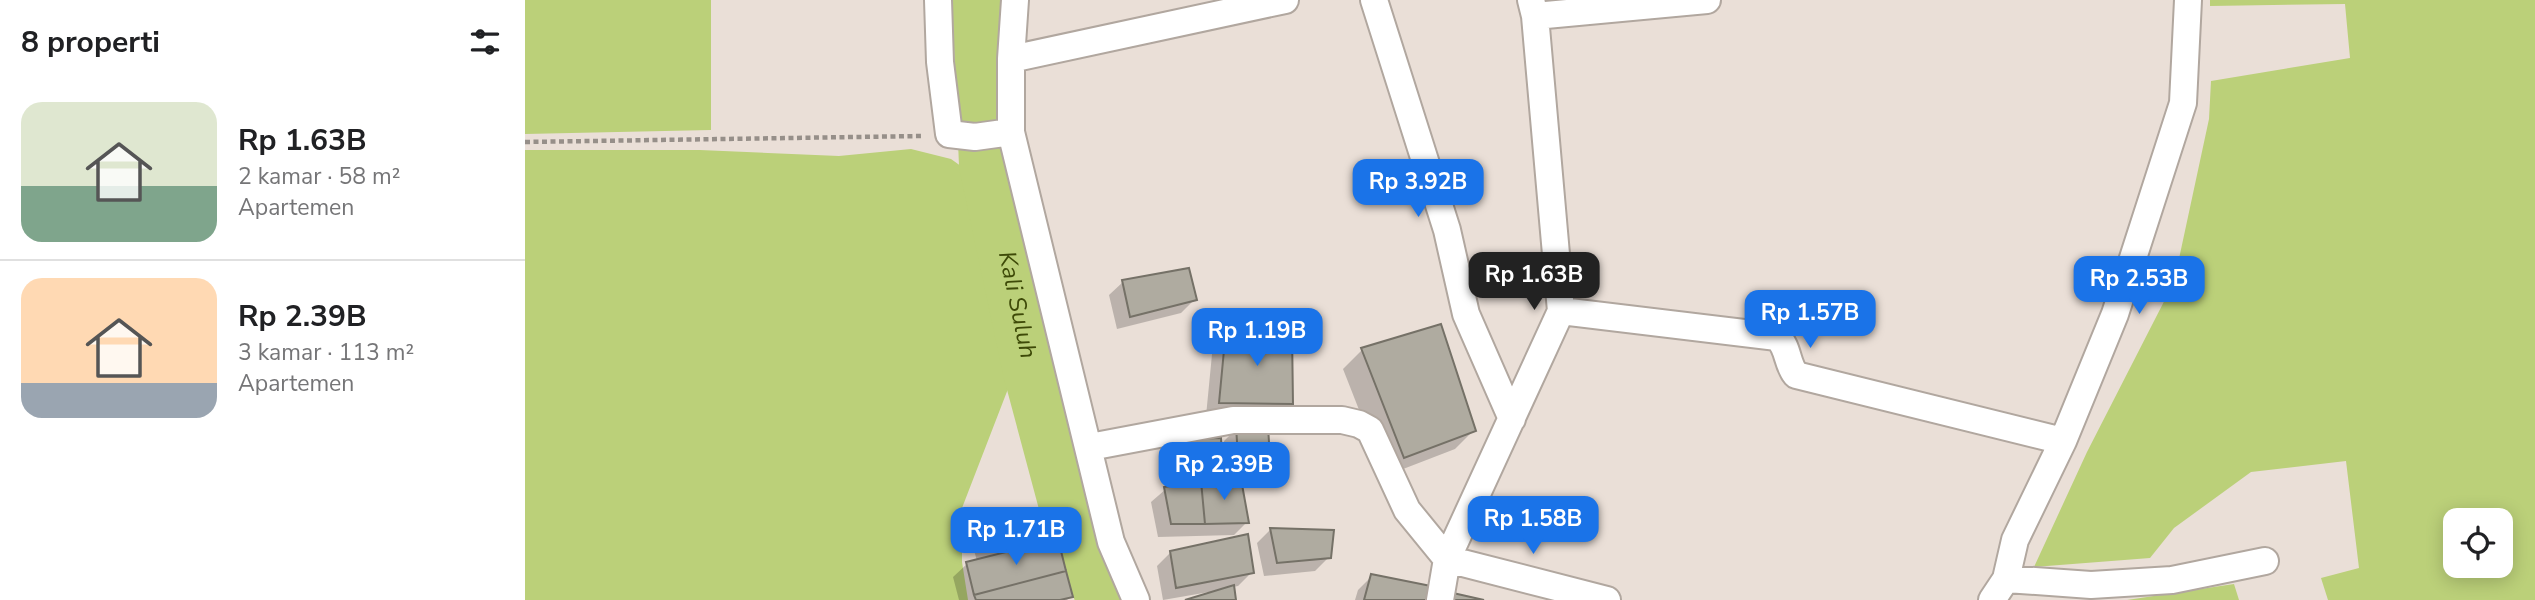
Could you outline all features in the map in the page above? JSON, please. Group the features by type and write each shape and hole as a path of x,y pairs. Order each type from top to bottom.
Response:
{"street":[{"path":"937,0 940,62 984,135 1090,447 1111,542 1136,600"},
{"path":"984,135 1011,59 1015,0"},
{"path":"1011,59 1285,0"},
{"path":"1374,0 1447,230 1467,314 1512,419"},
{"path":"1440,600 1447,559 1561,311 1533,8 1707,0"},
{"path":"2188,0 2183,103 2115,314 2063,441 2015,540 1999,589 2172,580 2265,561"},
{"path":"1561,311 1777,337 1785,345 1789,365 1796,374 2063,441"},
{"path":"1090,447 1233,419 1342,420 1359,424 1370,430 1407,510 1447,559 1607,600"}],"path":[{"path":"525,142 984,135"}],"shaded area":[{"path":"525,0 711,0 711,130 525,134"},
{"path":"2210,0 2535,0 2535,600 2328,600 2321,578 2359,568 2346,461 2251,472 2174,528 2150,558 2034,567 2087,452 2174,282 2209,119 2211,81 2350,58 2345,4 2210,6"},
{"path":"911,149 951,159 972,174 1018,363 962,508 962,562 968,600 525,600 525,150 700,150 839,156"},
{"path":"2234,584 2239,600 2127,600"}],"building":[{"path":"1189,268 1197,300 1130,317 1122,280"},
{"path":"1441,324 1476,431 1404,458 1361,348"},
{"path":"1226,329 1292,332 1293,404 1219,403"},
{"path":"1236,426 1268,426 1271,475 1239,473"},
{"path":"1221,438 1223,475 1179,473 1174,440"},
{"path":"1241,479 1249,523 1205,524 1201,481"},
{"path":"1201,481 1205,524 1171,524 1164,487"},
{"path":"1036,509 1043,536 990,547 983,521"},
{"path":"1270,528 1334,530 1331,558 1277,563"},
{"path":"1248,534 1254,573 1176,588 1170,551"},
{"path":"1058,539 1066,571 974,595 966,562"},
{"path":"1066,571 1073,597 1060,600 976,600 974,595"},
{"path":"1371,574 1431,586 1427,600 1364,600"},
{"path":"1234,585 1236,600 1185,600"},
{"path":"1453,593 1484,600 1452,600"}],"waterway":[{"name":"Kali Suluh","path":"981,0 988,165 1032,371 1070,513 1106,600"}]}
